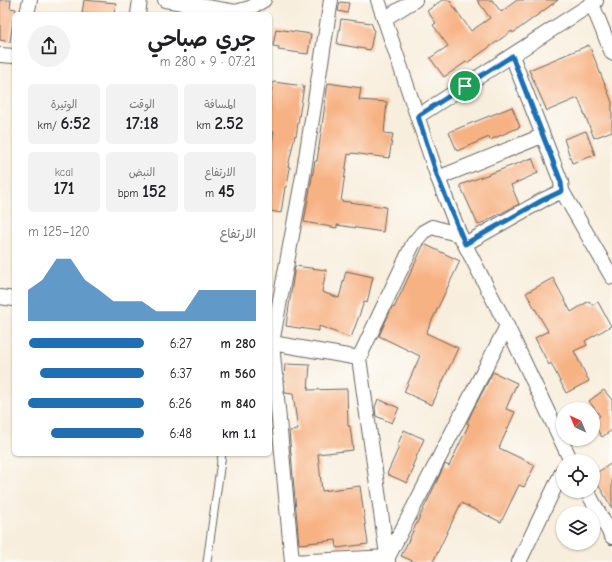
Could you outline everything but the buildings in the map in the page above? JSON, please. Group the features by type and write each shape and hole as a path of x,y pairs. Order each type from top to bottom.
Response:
{"street":[{"path":"28,12 30,0"},
{"path":"138,12 140,0"},
{"path":"165,0 231,12"},
{"path":"239,12 250,8 264,0"},
{"path":"272,338 303,176 331,0"},
{"path":"378,0 438,178 462,240 507,326 566,454"},
{"path":"384,19 415,0"},
{"path":"418,116 595,1 612,53"},
{"path":"0,55 12,56"},
{"path":"512,56 561,182 562,191 612,278"},
{"path":"438,178 542,136"},
{"path":"388,560 359,358 414,244 422,232 432,228 462,240 562,191"},
{"path":"0,297 12,299"},
{"path":"388,560 507,326"},
{"path":"272,343 359,358"},
{"path":"272,353 292,562 388,560"},
{"path":"519,562 556,485"},
{"path":"591,498 612,537"}],"lane":[{"path":"207,562 222,456"}],"route":[{"path":"512,56 561,182 562,191 543,200 465,244 460,235 438,178 418,116 465,86 512,56"}]}
